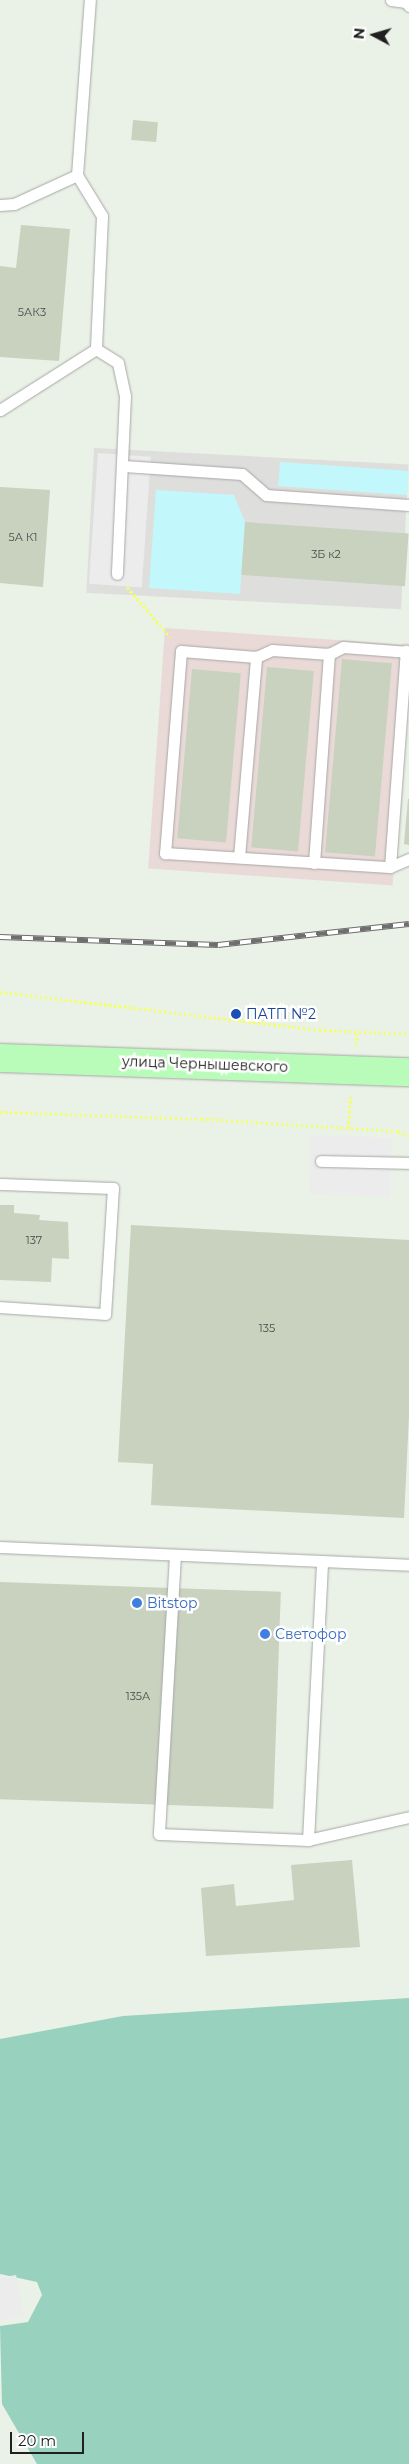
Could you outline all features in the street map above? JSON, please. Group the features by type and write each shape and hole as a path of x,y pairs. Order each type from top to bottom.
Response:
{"main road":[{"name":"улица Чернышевского","path":"0,1058 409,1072"}],"lane":[{"path":"90,0 77,175 102,216 96,349"},
{"path":"391,0 408,3"},
{"path":"0,205 14,204 77,175"},
{"path":"0,410 96,349"},
{"path":"96,349 118,363 125,396 124,466 117,574"},
{"path":"124,466 242,474 266,495 409,505"},
{"path":"390,867 408,651 343,647 330,654 272,650 256,657 181,651 165,853 390,867 409,859"},
{"path":"314,862 330,654"},
{"path":"239,858 256,657"},
{"path":"320,1161 409,1163"},
{"path":"0,1184 113,1188 105,1314 0,1307"},
{"path":"0,1547 409,1565"},
{"path":"175,1555 158,1834 308,1840 409,1817"},
{"path":"308,1840 322,1562"}],"path":[{"path":"117,574 181,651"},
{"path":"0,992 319,1030 409,1034"},
{"path":"0,1112 200,1119 398,1131 409,1136"}],"shaded area":[{"path":"94,448 409,464 401,609 86,593"},
{"path":"98,453 151,457 142,587 89,584"},
{"path":"280,462 409,471 407,495 278,486"},
{"path":"156,490 234,495 245,522 240,594 149,588"},
{"path":"165,628 409,645 393,886 148,868"},
{"path":"311,1135 392,1138 390,1197 309,1194"},
{"path":"16,2275 24,2316 0,2321 0,2278"}],"green space":[{"path":"409,1998 409,2464 37,2464 2,2404 0,2326 28,2322 42,2295 37,2282 0,2274 0,2039 123,2016"}],"building":[{"path":"133,120 158,122 156,142 131,140"},
{"path":"21,225 70,229 59,361 0,357 0,266 16,268"},
{"path":"0,487 50,490 43,587 0,583"},
{"path":"245,522 409,533 405,586 241,575"},
{"path":"342,659 392,663 375,857 325,852"},
{"path":"267,667 314,671 298,851 251,847"},
{"path":"192,669 241,673 226,843 177,838"},
{"path":"409,799 409,845 404,844"},
{"path":"0,1205 14,1205 14,1213 40,1215 39,1220 68,1222 69,1259 52,1258 51,1282 0,1280"},
{"path":"131,1225 409,1240 409,1416 404,1518 151,1505 153,1464 118,1462"},
{"path":"0,1582 281,1592 273,1809 0,1799"},
{"path":"352,1860 360,1947 206,1956 201,1888 234,1884 236,1906 294,1900 291,1865"}],"railway":[{"path":"0,937 218,945 409,924"}],"place":[{"name":"ПАТП №2","path":"236,1014"},
{"name":"Bitstop","path":"137,1603"},
{"name":"Светофор","path":"265,1634"}]}
